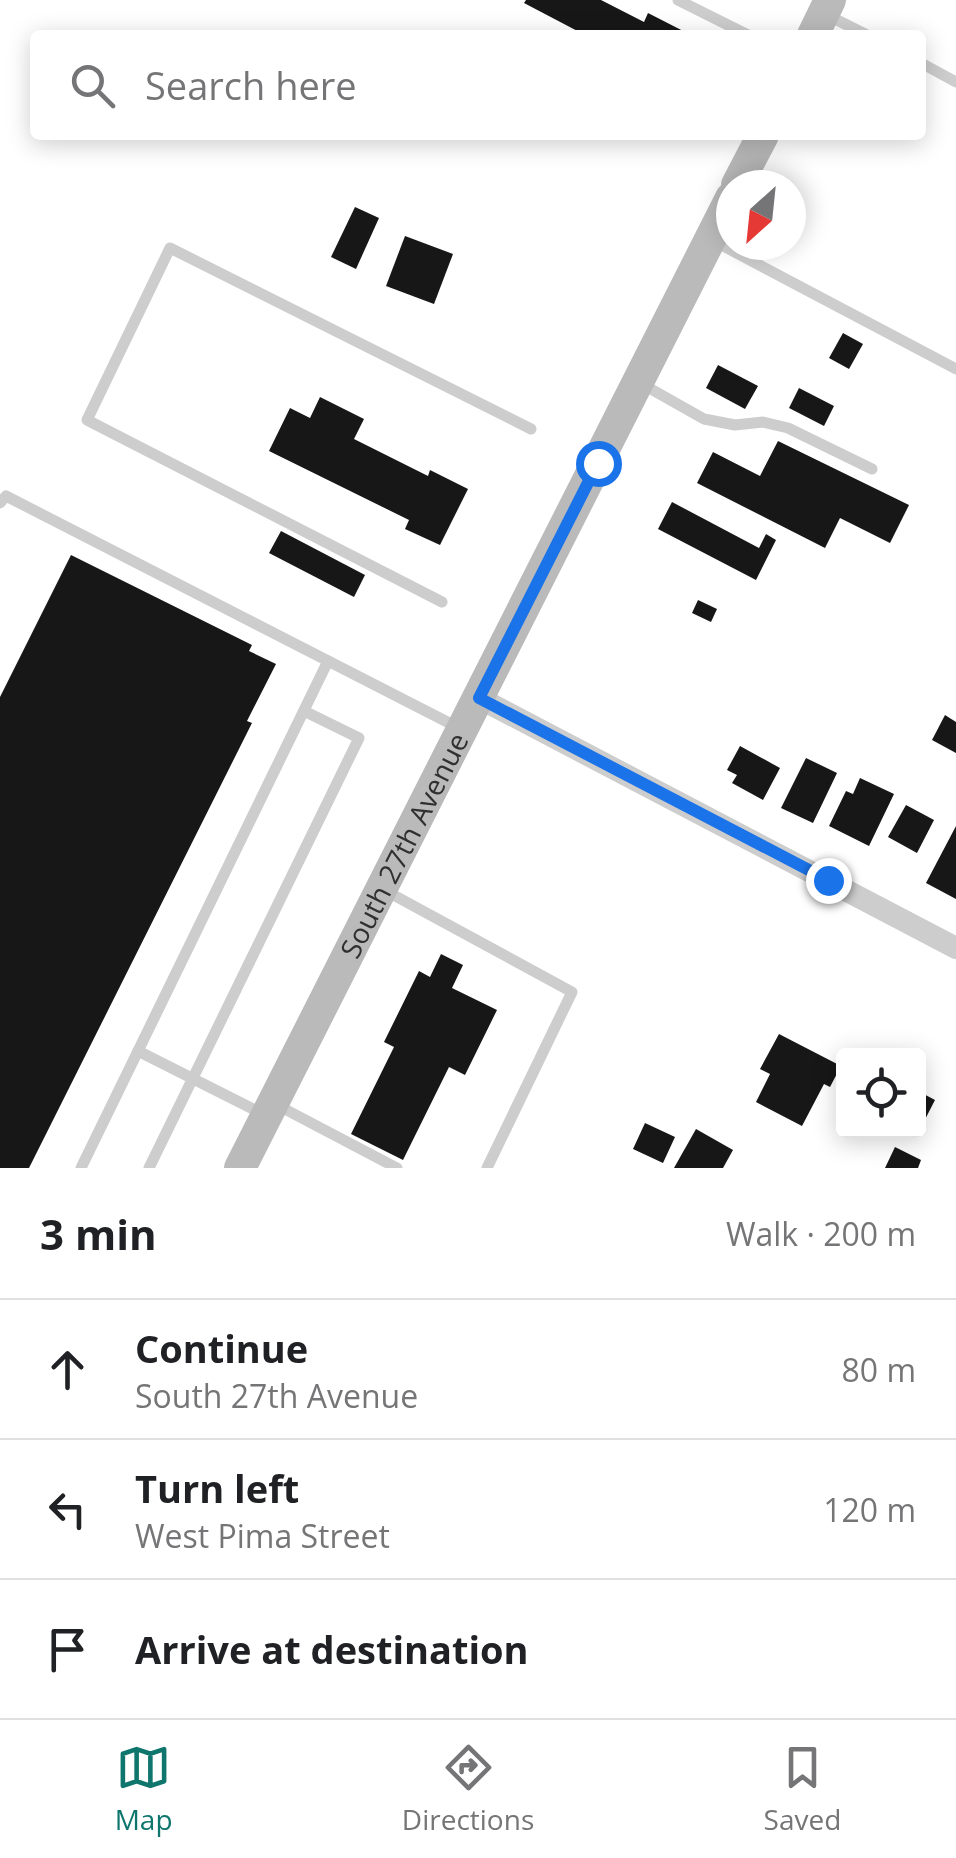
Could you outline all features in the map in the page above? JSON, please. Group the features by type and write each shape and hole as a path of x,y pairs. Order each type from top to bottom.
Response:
{"main road":[{"path":"746,170 760,140"},
{"name":"South 27th Avenue","path":"240,1168 716,227"}],"street":[{"path":"479,698 956,948"}],"lane":[{"path":"678,0 738,30"},
{"path":"822,16 854,30"},
{"path":"926,66 956,82"},
{"path":"710,238 956,368"},
{"path":"442,602 87,420 170,248 530,429"},
{"path":"638,382 704,419 735,425 763,422 788,428 872,469"},
{"path":"0,504 6,496 462,730"},
{"path":"81,1168 328,661"},
{"path":"148,1168 359,738 304,711"},
{"path":"382,889 572,992 487,1168"},
{"path":"138,1051 192,1079 270,1109 397,1168"}],"building":[{"path":"601,0 644,22 648,13 681,30 575,30 524,3"},
{"path":"355,207 379,218 356,269 331,257"},
{"path":"405,236 453,254 434,304 386,286"},
{"path":"843,333 863,344 849,369 829,358"},
{"path":"718,365 758,386 745,409 706,388"},
{"path":"799,388 834,406 824,426 789,408"},
{"path":"320,397 364,419 354,439 428,476 430,470 468,489 440,545 405,529 409,520 269,451 290,408 310,418"},
{"path":"778,441 909,505 890,543 840,518 825,548 697,483 713,452 760,476"},
{"path":"672,502 759,548 766,534 776,540 756,580 658,529"},
{"path":"281,531 365,575 354,597 269,553"},
{"path":"71,555 252,645 249,651 276,664 247,721 252,723 29,1168 0,1168 0,697"},
{"path":"698,600 717,609 711,622 692,613"},
{"path":"945,715 956,722 956,753 932,740"},
{"path":"740,746 780,768 763,800 732,783 737,775 727,770"},
{"path":"806,758 837,773 813,823 781,808"},
{"path":"860,778 894,794 869,846 829,826 846,791 853,794"},
{"path":"906,805 934,820 917,853 888,837"},
{"path":"956,826 956,899 926,883"},
{"path":"441,954 463,965 452,988 497,1010 465,1075 449,1067 403,1160 351,1134 394,1047 384,1042 419,971 430,977"},
{"path":"779,1034 836,1063 836,1076 830,1087 824,1084 802,1126 756,1102 770,1074 760,1069"},
{"path":"926,1095 935,1100 926,1118"},
{"path":"645,1123 675,1137 663,1163 633,1149"},
{"path":"696,1129 733,1150 723,1168 674,1168"},
{"path":"895,1147 921,1160 918,1168 885,1168"}],"route":[{"path":"598,463 479,698 828,880"}]}
